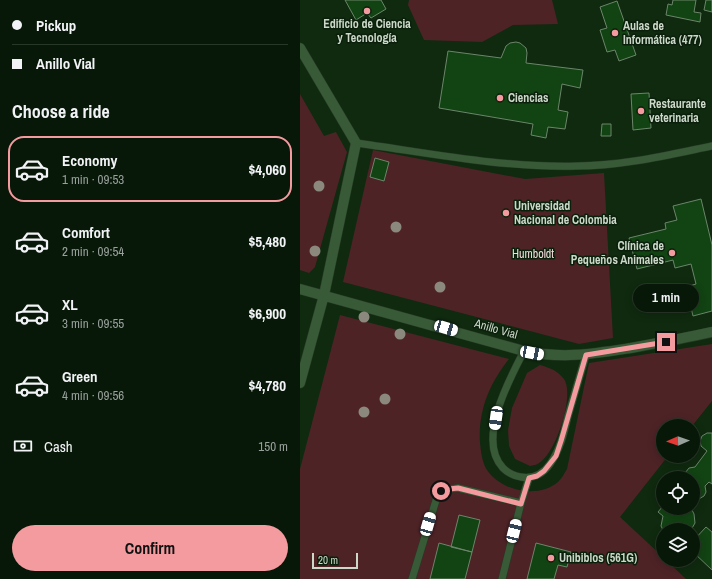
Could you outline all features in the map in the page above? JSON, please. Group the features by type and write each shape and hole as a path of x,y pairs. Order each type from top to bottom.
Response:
{"street":[{"path":"300,48 356,143 324,295 300,383"},
{"name":"Anillo Vial","path":"300,289 524,351 559,356 586,355 666,342 712,332"}],"lane":[{"path":"356,143 490,162 577,166 601,165 649,158 712,146"},
{"path":"524,351 498,406 494,432 494,444 495,456 499,464 506,471 513,476 529,478 537,476 544,471 556,456 586,355"},
{"path":"502,579 529,478"},
{"path":"412,579 437,497 441,491 458,488 521,504"}],"shaded area":[{"name":"Universidad Nacional de Colombia","path":"300,0 712,0 712,579 300,579"}],"green space":[{"path":"409,0 552,0 558,24 513,25 482,42 424,40 408,5"},
{"path":"300,94 324,136 336,132 347,152 315,267 309,273 300,270"},
{"name":"Humboldt","path":"373,150 525,179 604,173 613,338 579,344 343,282"},
{"path":"340,315 509,359 496,378 486,398 480,431 481,453 485,467 493,477 510,488 530,491 550,487 558,482 567,469 589,363 712,344 712,401 698,419 656,419 656,463 662,463 620,517 656,550 656,567 673,567 686,579 300,579 300,469"},
{"path":"540,365 556,371 564,379 567,387 567,397 562,423 552,448 539,463 530,466 515,459 509,446 508,430 512,408 527,373"}],"building":[{"name":"Edificio de Ciencia y Tecnología","path":"345,0 381,0 386,9 371,18 367,13 356,20"},
{"path":"673,0 696,0 694,12 701,13 700,22 666,15 668,4 672,5"},
{"path":"706,0 712,0 712,12 704,10"},
{"name":"Aulas de Informática (477)","path":"617,1 636,55 619,61 615,50 607,52 600,30 607,28 600,7"},
{"name":"Ciencias","path":"510,43 520,43 526,48 526,63 583,70 580,88 562,84 558,110 568,112 565,129 548,127 546,138 531,135 533,124 439,108 448,51 501,58 506,46"},
{"name":"Restaurante veterinaria","path":"649,93 651,128 633,130 631,94"},
{"path":"602,124 611,124 611,136 601,136"},
{"path":"375,158 389,162 384,181 370,177"},
{"name":"Clínica de Pequeños Animales","path":"701,199 712,245 712,311 693,316 686,287 696,284 691,264 675,268 673,260 637,269 629,238 666,229 665,223 677,220 673,206"},
{"path":"707,433 712,433 712,484 709,482 705,486 706,492 704,496 700,498 700,471 687,471 689,468 695,467 698,463 700,463 700,460 707,451 701,446 700,441 702,436"},
{"path":"459,515 480,520 472,552 451,547"},
{"path":"662,515 694,515 695,523 662,523 663,516"},
{"path":"706,527 712,532 712,570 700,559 700,533"},
{"path":"439,543 472,552 465,579 430,579"},
{"name":"Unibiblos (561G)","path":"536,543 571,552 567,567 558,565 554,579 527,579"}],"place":[{"name":"Edificio de Ciencia y Tecnología","path":"367,11"},
{"name":"Aulas de Informática (477)","path":"615,33"},
{"name":"Ciencias","path":"500,98"},
{"name":"Restaurante veterinaria","path":"641,111"},
{"name":"Universidad Nacional de Colombia","path":"506,213"},
{"name":"Clínica de Pequeños Animales","path":"672,253"},
{"name":"Unibiblos (561G)","path":"551,558"}],"route":[{"path":"441,491 458,488 521,504 529,478 537,476 544,471 556,456 586,355 666,342"}]}
